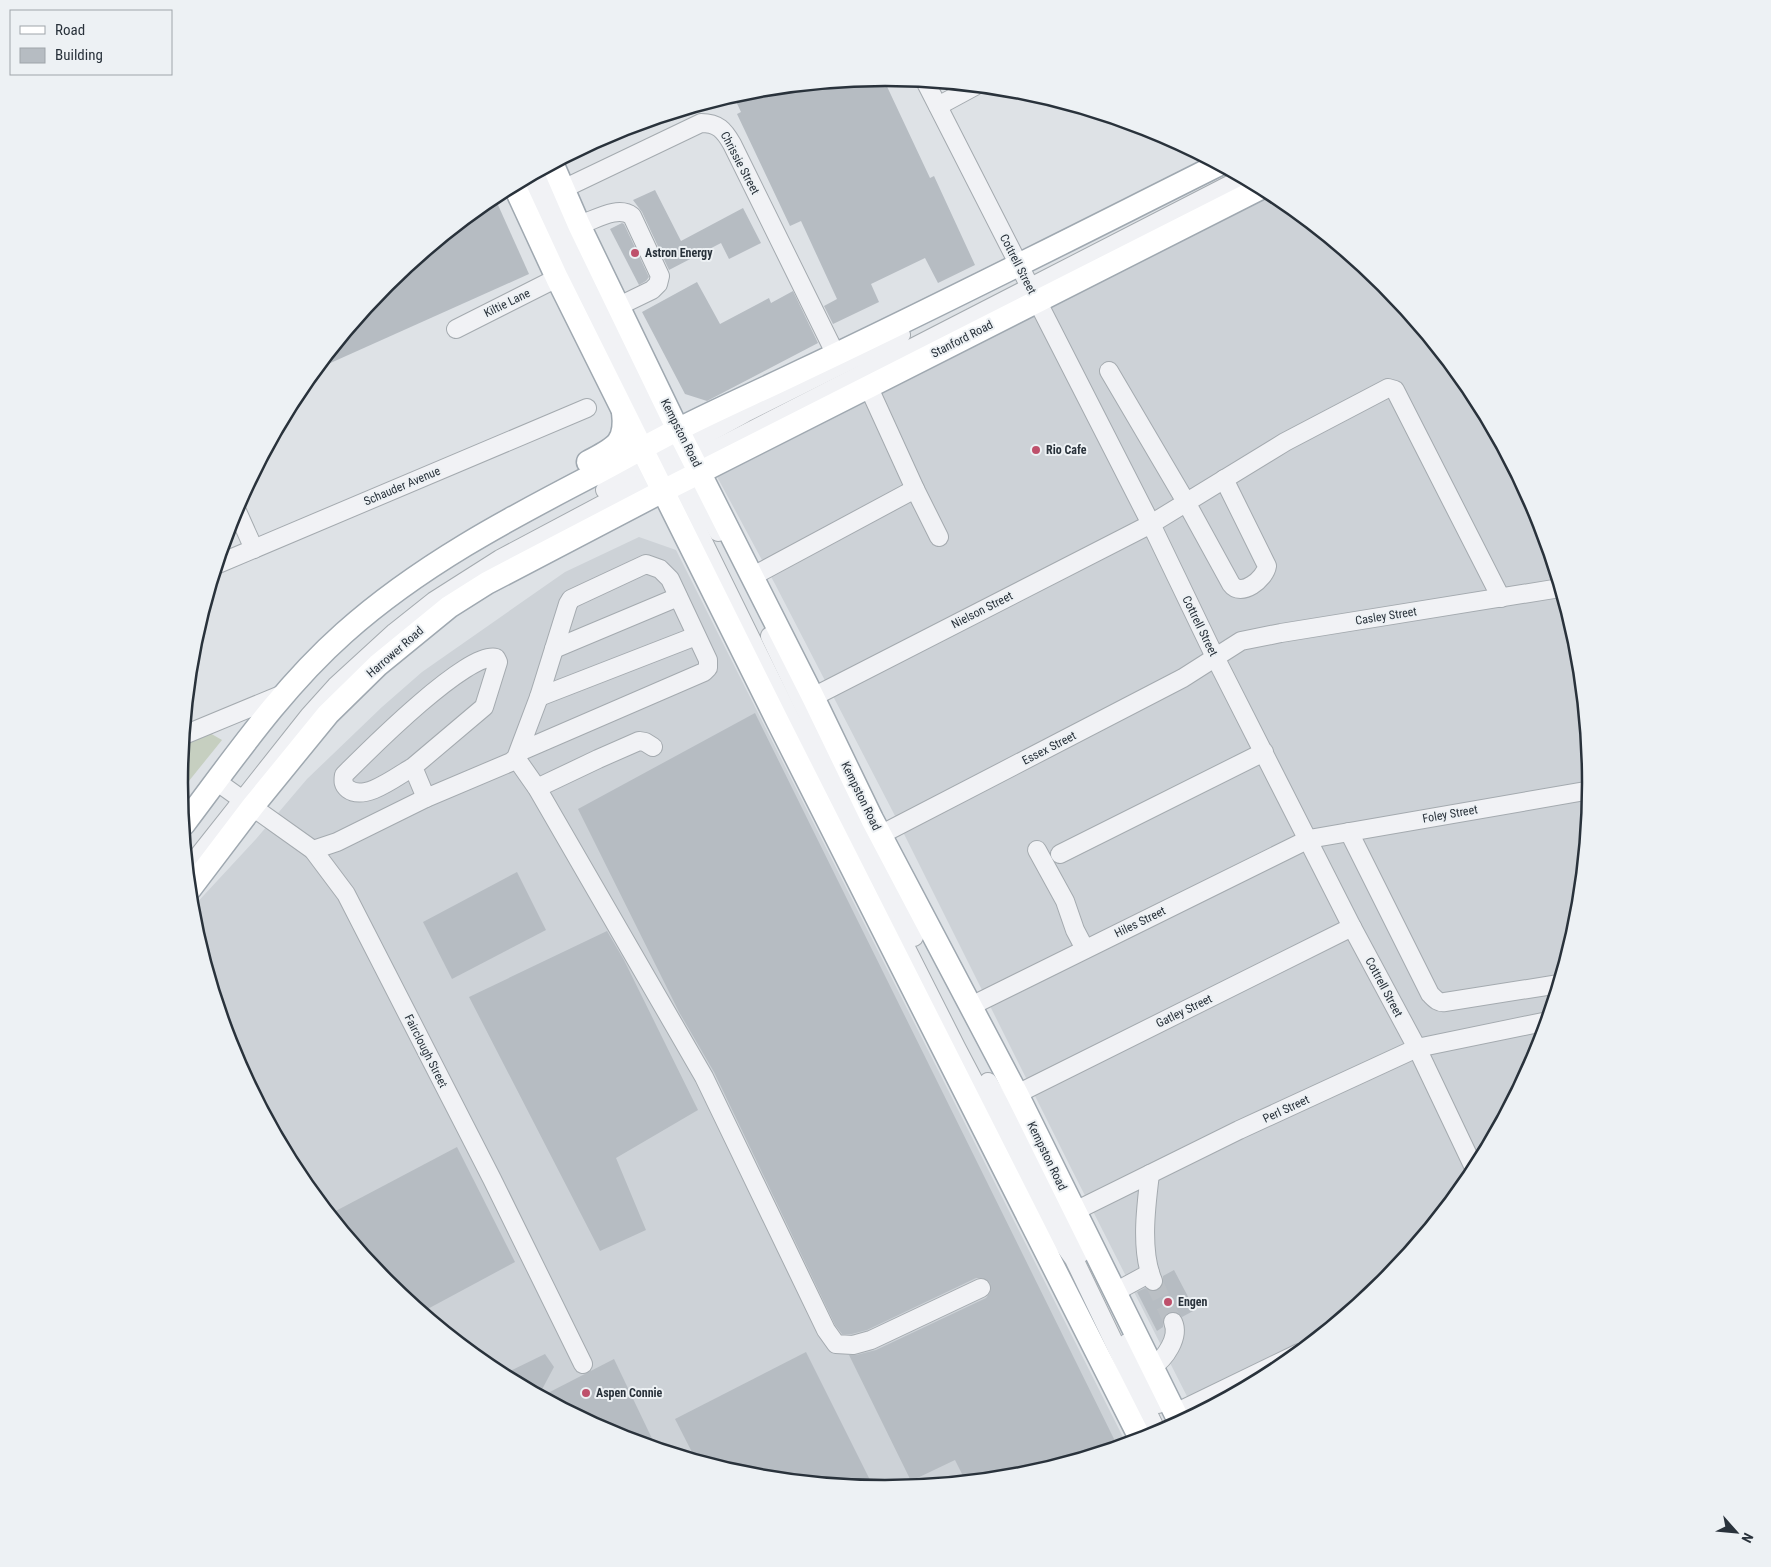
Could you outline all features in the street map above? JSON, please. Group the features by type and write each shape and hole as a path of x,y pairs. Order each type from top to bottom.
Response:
{"main road":[{"name":"Stanford Road","path":"671,461 869,388 1027,282 1212,168"},
{"name":"Kempston Road","path":"556,170 619,306 671,461 845,855 1056,1221 1115,1292 1152,1367 1174,1418"},
{"name":"Stanford Road","path":"671,461 836,355 1027,282 1253,191"},
{"name":"Kempston Road","path":"517,192 557,278 622,409 671,461 753,576 880,835 1017,1094 1056,1221 1138,1433"},
{"path":"519,513 534,491 612,449 624,434 622,409"},
{"path":"189,817 283,694 344,633 387,598 462,546 519,513 671,461"},
{"name":"Harrower Road","path":"195,881 244,800 378,665 449,607 671,461"}],"street":[{"name":"Cottrell Street","path":"929,88 1151,524 1215,657 1309,839 1352,928 1417,1048 1471,1161"},
{"path":"938,106 966,91"},
{"name":"Chrissie Street","path":"564,189 701,123 716,125 724,130 732,144 836,355"},
{"path":"1027,282 1223,174"},
{"path":"543,176 671,461"},
{"path":"193,863 244,800 302,711 354,656 389,625 430,594 481,560 671,461 754,409 1027,282 1236,181"},
{"path":"532,183 573,283 671,461 718,531 779,654 907,924 972,1053 1031,1157 1056,1221 1155,1427"},
{"path":"580,225 619,210 627,212 632,216 660,276 658,284 652,290 619,306"},
{"name":"Kiltie Lane","path":"456,328 557,278"},
{"path":"1109,372 1186,502 1231,584 1239,590 1246,589 1264,575 1267,566 1224,479"},
{"path":"869,388 915,490 939,537"},
{"name":"Nielson Street","path":"813,697 1151,524 1285,442 1388,388 1395,390 1501,598"},
{"name":"Schauder Avenue","path":"224,561 587,408"},
{"path":"753,576 915,490"},
{"path":"241,518 254,549"},
{"path":"314,850 337,842 426,798 512,762 520,750 571,599 646,564 660,569 670,579 708,660 708,668 704,672 520,750"},
{"name":"Casley Street","path":"1215,657 1241,641 1555,589"},
{"path":"554,649 678,597"},
{"path":"538,697 696,636"},
{"path":"491,657 496,658 498,662 484,706 413,767 362,794 346,788 343,781 344,775 412,709 441,686 480,661 491,657"},
{"name":"Essex Street","path":"880,835 1183,678 1215,657"},
{"path":"190,732 283,694"},
{"path":"537,788 639,741 653,747"},
{"path":"520,750 537,788 704,1077 826,1330 836,1344 853,1345 871,1340 981,1288"},
{"path":"1060,854 1264,752"},
{"path":"413,767 426,798"},
{"name":"Fairclough Street","path":"216,781 314,850 334,877 355,912 492,1179 583,1364"},
{"name":"Foley Street","path":"1309,839 1583,791"},
{"path":"192,851 244,800"},
{"path":"1349,832 1430,994 1440,1003 1553,985"},
{"name":"Hiles Street","path":"971,1006 1309,839"},
{"path":"1037,850 1065,901 1075,930 1085,949"},
{"name":"Gatley Street","path":"1017,1094 1352,928"},
{"name":"Perl Street","path":"1056,1221 1239,1130 1417,1048 1540,1023"},
{"path":"1115,1292 1152,1277 1147,1258 1146,1230 1150,1174"},
{"path":"1056,1221 1173,1418"},
{"path":"1152,1367 1158,1363 1170,1345 1175,1328 1173,1322"}],"shaded area":[{"path":"1266,200 1310,230 1345,259 1379,290 1410,324 1439,359 1465,396 1511,475 1546,559 1559,603 1577,692 1581,738 1583,784 1577,875 1559,964 1546,1008 1511,1092 1489,1132 1439,1208 1410,1243 1379,1277 1310,1337 1273,1363 1194,1409 892,810 775,584 715,473"},
{"path":"639,537 676,550 1124,1439 1066,1457 977,1475 886,1481 794,1475 705,1457 661,1444 577,1409 498,1363 461,1337 392,1277 332,1208 306,1171 260,1092 241,1050 225,1008 212,964 199,901 256,839 307,779 382,707 422,672 565,572"}],"green space":[{"path":"208,732 222,740 188,782 190,740"}],"building":[{"path":"887,86 930,178 934,176 975,265 938,283 925,258 871,284 879,302 833,324 824,306 837,299 801,221 790,226 737,114 741,112 737,103 749,100 794,92"},
{"path":"655,190 681,241 743,208 761,243 729,259 721,243 669,270 642,212 633,200"},
{"path":"498,204 529,274 329,364 392,290 461,230"},
{"path":"622,223 649,277 639,285 610,229"},
{"path":"697,282 720,324 769,298 771,303 793,291 818,343 707,401 685,394 642,312"},
{"path":"755,713 1115,1442 1066,1457 977,1475 963,1476 955,1460 910,1480 849,1355 876,1350 986,1298 991,1289 990,1283 982,1278 976,1278 867,1330 852,1334 842,1334 835,1325 714,1072 679,1012 578,809"},
{"path":"517,872 546,930 452,979 423,922"},
{"path":"607,931 624,960 698,1110 616,1158 646,1230 600,1251 469,997"},
{"path":"457,1147 515,1262 427,1309 392,1277 335,1211"},
{"path":"1174,1270 1195,1310 1182,1317 1176,1312 1170,1312 1163,1319 1163,1327 1157,1331 1137,1292 1145,1288 1150,1291 1157,1291 1163,1284 1163,1276"},
{"path":"806,1352 870,1480 794,1475 749,1467 693,1453 675,1419"},
{"path":"545,1354 554,1367 542,1390 511,1371"},
{"path":"614,1359 653,1441 577,1409 548,1393"}],"tunnel":[{"path":"1153,1281 1173,1322"}],"place":[{"name":"Astron Energy","path":"635,253"},
{"name":"Rio Cafe","path":"1036,450"},
{"name":"Engen","path":"1168,1302"},
{"name":"Aspen Connie","path":"586,1393"}]}
